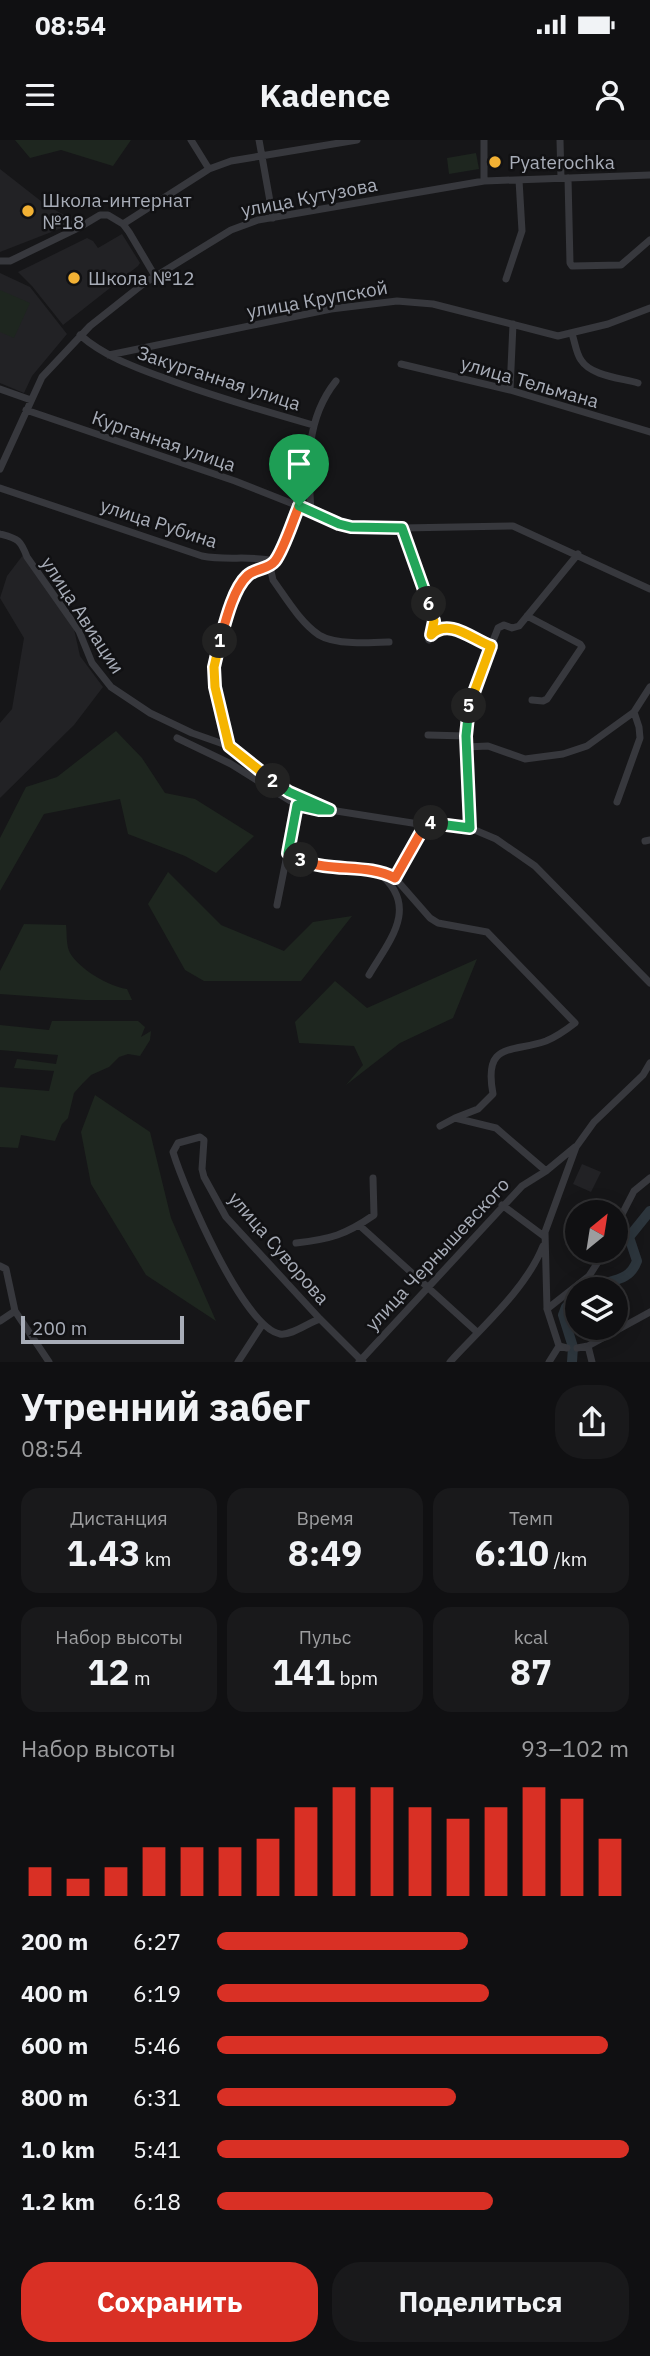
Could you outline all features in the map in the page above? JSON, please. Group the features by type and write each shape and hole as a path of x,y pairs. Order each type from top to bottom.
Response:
{"street":[{"path":"191,140 209,169"},
{"path":"259,140 273,218"},
{"path":"123,224 209,169 230,161 357,140"},
{"path":"484,140 484,181"},
{"path":"560,140 572,266 621,265 650,240"},
{"name":"улица Кутузова","path":"0,469 42,377 80,335 120,300 155,276 244,224 484,181 650,175"},
{"path":"506,279 522,231 519,180"},
{"path":"0,261 10,261 100,215 108,215 123,224 155,276"},
{"name":"улица Крупской","path":"109,355 331,309 397,301 433,304 558,336 608,324 650,308"},
{"path":"509,390 513,324"},
{"path":"572,334 579,358 585,365 595,371 638,383"},
{"name":"Закурганная улица","path":"80,335 129,365 203,393 313,425"},
{"name":"улица Тельмана","path":"401,364 509,390 650,432"},
{"path":"311,511 308,461 313,425 327,392 335,382"},
{"path":"0,389 31,400"},
{"name":"Курганная улица","path":"26,410 235,481 339,524 351,527 402,528 513,526 650,589"},
{"name":"улица Рубина","path":"0,488 202,556 220,559 264,558 275,561"},
{"path":"299,506 271,572 273,580 305,623 321,636 356,643 389,642"},
{"path":"402,528 434,621 430,638 441,628 450,628 491,646"},
{"name":"улица Авиации","path":"0,534 15,538 22,544 27,557 79,631 92,663 111,687 161,718 229,746 289,792 330,810"},
{"path":"470,828 466,736 468,708 473,691 501,626 519,626 578,554"},
{"path":"229,746 215,687 214,667 219,644 226,616 247,576 275,561"},
{"path":"527,616 582,647 547,699 532,700"},
{"path":"466,747 488,746 525,759 563,754 587,746 634,712 650,687"},
{"path":"617,802 640,738 634,712"},
{"path":"639,727 650,730"},
{"path":"428,735 466,736"},
{"name":"улица Авиации","path":"177,738 231,764 297,805 425,825 434,821 470,828 496,839 534,866 650,983"},
{"path":"277,905 297,805"},
{"path":"395,878 425,825"},
{"path":"288,853 306,862 333,869 377,871 395,878 430,918 438,923 487,932 575,1023 545,1041 502,1052 491,1070 493,1094 478,1109 440,1125"},
{"path":"369,975 400,919 399,897 392,885 377,871"},
{"path":"450,1362 528,1273 545,1239 576,1147 594,1122 643,1075 650,1063"},
{"path":"455,1118 496,1128 545,1171"},
{"name":"улица Суворова","path":"262,1325 217,1255 179,1170 173,1152 178,1143 196,1137 204,1140 202,1169 219,1206 361,1361"},
{"name":"улица Чернышевского","path":"361,1361 502,1205 522,1186 576,1147"},
{"path":"296,1243 329,1239 348,1232 374,1215 373,1178"},
{"path":"628,1203 634,1191 650,1178"},
{"path":"502,1205 545,1239"},
{"path":"359,1225 477,1332"},
{"path":"545,1239 547,1309 563,1347 549,1362"},
{"path":"547,1309 589,1276 597,1264"},
{"path":"0,1266 6,1269 15,1311 49,1362"},
{"path":"0,1321 15,1311"},
{"path":"578,1348 587,1346 650,1312"},
{"path":"238,1362 262,1325 280,1334 320,1319"},
{"path":"587,1346 592,1362"}],"shaded area":[{"path":"15,140 131,140 113,166 61,150 30,158"},
{"path":"476,153 479,169 449,174 447,158"},
{"name":"Школа-интернат №18","path":"0,169 46,205 66,216 72,224 0,252"},
{"name":"Школа №12","path":"122,234 140,263 63,325 18,272 87,238 98,248"},
{"path":"0,273 30,287 67,334 32,376 24,393 0,383"},
{"path":"0,290 30,303 14,338 0,332"},
{"path":"23,555 74,629 80,656 103,687 74,725 0,798 0,723 12,709 24,638 0,598 7,576"},
{"path":"116,731 142,758 165,793 195,799 254,836 216,873 185,856 128,834 120,799 44,814 0,891 0,838 26,787 57,777"},
{"path":"168,872 221,925 284,951 313,922 352,916 301,981 204,981 185,970 148,904"},
{"path":"24,924 66,925 68,947 74,959 96,976 112,985 127,989 132,1000 85,1000 0,994 0,971"},
{"path":"477,959 453,1018 400,1043 346,1085 363,1065 354,1046 299,1043 295,1022 335,981 367,1008"},
{"path":"52,1021 138,1021 145,1027 141,1037 151,1031 150,1040 140,1056 128,1054 119,1057 109,1067 91,1075 83,1083 74,1093 68,1118 62,1124 55,1141 21,1135 18,1148 0,1147 0,1087 49,1091 54,1071 14,1068 17,1059 56,1064 58,1055 0,1050 0,1025 49,1030"},
{"path":"95,1095 150,1132 171,1218 216,1321 146,1275 91,1184 81,1132"},
{"path":"582,1164 601,1172 591,1192 573,1184"}],"waterway":[{"path":"624,1277 637,1261 629,1237 650,1211"},
{"path":"565,1310 565,1321"},
{"path":"571,1340 572,1362"}],"place":[{"name":"Pyaterochka","path":"495,162"},
{"name":"Школа-интернат №18","path":"28,211"},
{"name":"Школа №12","path":"74,278"}],"route":[{"path":"299,506 351,527 402,528 434,621 431,635 441,628 450,628 491,646 473,691 466,722 470,828 434,821 425,825 395,878 377,871 333,869 306,862 288,853 297,805 330,810 289,792 229,746 222,722 214,667 226,616 247,576 275,561 299,506"}]}
